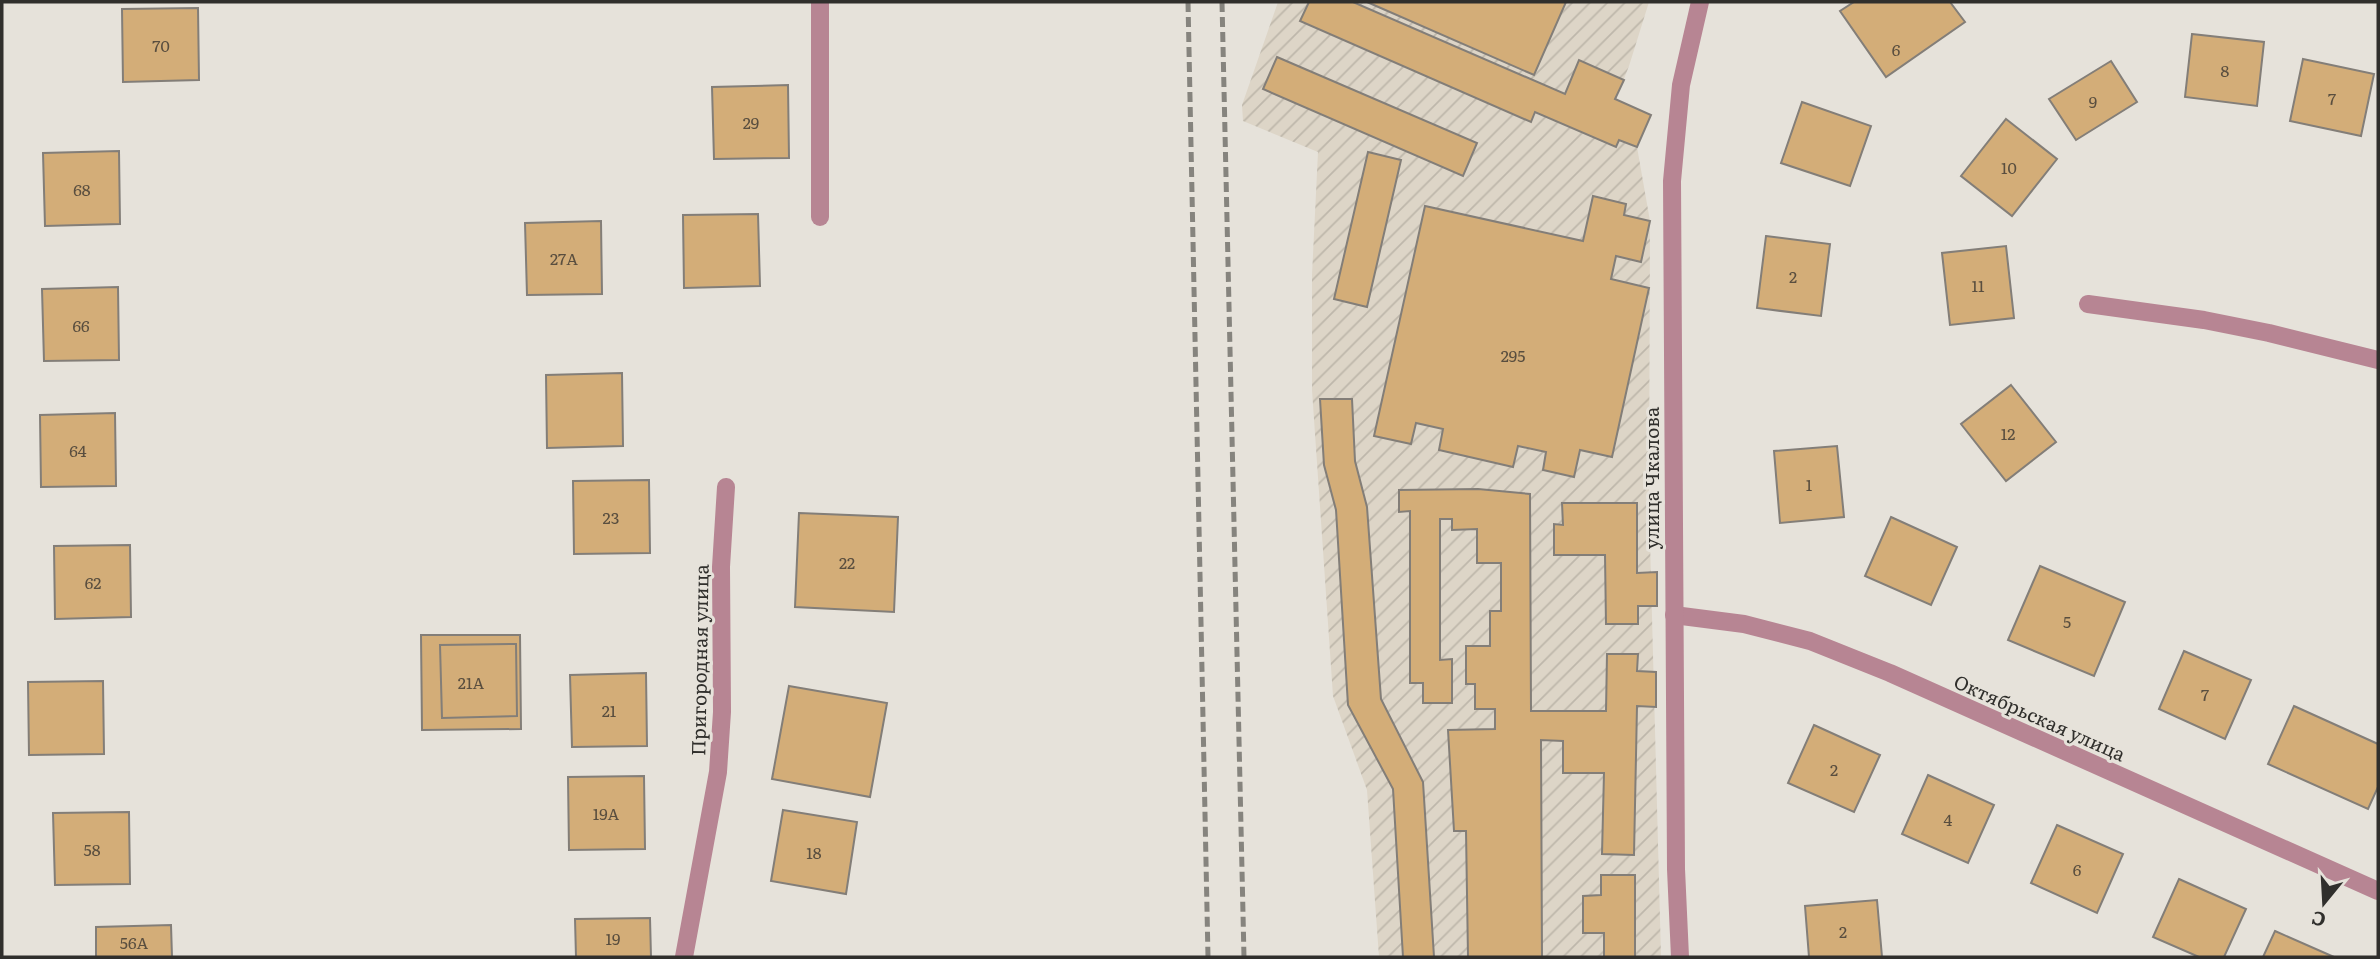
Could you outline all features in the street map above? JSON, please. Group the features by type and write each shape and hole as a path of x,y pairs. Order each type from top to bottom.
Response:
{"street":[{"path":"820,2 820,217"},
{"name":"улица Чкалова","path":"1680,957 1675,869 1672,181 1681,85 1700,2"},
{"path":"2088,304 2204,320 2270,333 2378,360"},
{"name":"Пригородная улица","path":"684,957 718,772 722,712 721,567 726,488"},
{"name":"Октябрьская улица","path":"1674,615 1744,624 1833,650 2377,887"}],"shaded area":[{"path":"1278,2 1649,2 1616,99 1651,115 1637,147 1650,221 1649,503 1661,957 1379,957 1367,790 1333,696 1312,390 1312,275 1318,152 1243,121 1242,105"}],"building":[{"path":"1309,2 1353,2 1565,94 1579,60 1624,80 1615,99 1651,115 1637,147 1619,140 1616,147 1535,112 1531,122 1300,21"},
{"path":"1367,2 1566,2 1534,75"},
{"path":"1854,2 1950,2 1965,22 1886,77 1840,11"},
{"path":"198,8 199,80 123,82 122,9"},
{"path":"2192,34 2264,42 2257,106 2185,97"},
{"path":"1277,57 1477,143 1463,176 1263,89"},
{"path":"2303,59 2374,74 2361,136 2290,121"},
{"path":"2111,61 2137,102 2076,140 2049,99"},
{"path":"788,85 789,158 714,159 712,87"},
{"path":"1802,102 1871,126 1850,186 1781,163"},
{"path":"2006,119 2057,159 2012,216 1961,176"},
{"path":"119,151 120,224 45,226 43,153"},
{"path":"1368,152 1401,160 1367,307 1334,299"},
{"path":"1593,196 1626,204 1624,215 1650,221 1641,262 1616,256 1611,279 1649,288 1612,457 1580,450 1574,477 1543,470 1546,452 1518,446 1513,467 1439,450 1443,429 1416,423 1411,444 1374,436 1425,206 1583,241"},
{"path":"758,214 760,286 684,288 683,215"},
{"path":"601,221 602,294 527,295 525,223"},
{"path":"1766,236 1830,244 1821,316 1757,308"},
{"path":"2006,246 2014,318 1950,325 1942,253"},
{"path":"118,287 119,360 44,361 42,289"},
{"path":"622,373 623,446 547,448 546,375"},
{"path":"2011,385 2056,442 2006,481 1961,424"},
{"path":"1320,399 1352,399 1355,461 1367,507 1381,699 1423,782 1434,957 1403,957 1393,789 1348,705 1336,510 1324,465"},
{"path":"115,413 116,486 41,487 40,415"},
{"path":"1837,446 1844,517 1780,523 1774,451"},
{"path":"649,480 650,553 574,554 573,481"},
{"path":"1478,489 1530,494 1531,711 1606,711 1607,654 1638,654 1637,671 1656,672 1656,707 1637,706 1634,855 1602,854 1604,773 1563,773 1563,741 1541,740 1542,957 1468,957 1466,831 1454,831 1448,730 1495,729 1495,709 1475,709 1475,684 1466,684 1466,646 1490,646 1490,611 1501,611 1501,563 1477,563 1477,529 1452,530 1452,519 1440,519 1440,660 1452,659 1452,703 1423,703 1423,683 1410,683 1410,511 1399,512 1399,490"},
{"path":"1562,503 1637,503 1637,573 1657,572 1657,606 1638,606 1638,624 1606,624 1605,555 1554,555 1554,524 1563,525"},
{"path":"799,513 898,517 894,612 795,607"},
{"path":"1891,517 1957,547 1931,605 1865,576"},
{"path":"130,545 131,617 55,619 54,546"},
{"path":"2040,566 2125,602 2094,676 2008,640"},
{"path":"421,635 520,635 521,729 422,730"},
{"path":"516,644 517,716 442,718 440,645"},
{"path":"2184,651 2251,680 2225,739 2159,709"},
{"path":"646,673 647,746 572,747 570,675"},
{"path":"103,681 104,754 29,755 28,682"},
{"path":"789,686 887,703 870,797 772,779"},
{"path":"2294,706 2378,744 2378,787 2368,809 2268,764"},
{"path":"1814,725 1880,755 1854,812 1788,783"},
{"path":"1928,775 1994,805 1968,863 1902,834"},
{"path":"644,776 645,849 569,850 568,777"},
{"path":"783,810 857,822 846,894 771,881"},
{"path":"129,812 130,884 55,885 53,813"},
{"path":"2057,825 2123,854 2097,913 2031,883"},
{"path":"1601,875 1635,875 1635,957 1604,957 1604,933 1583,933 1583,896 1601,895"},
{"path":"2179,879 2246,909 2224,957 2199,957 2153,937"},
{"path":"1877,900 1882,957 1809,957 1805,906"},
{"path":"650,918 651,957 576,957 575,919"},
{"path":"171,925 172,957 96,957 96,927"},
{"path":"2275,931 2334,957 2263,957"}],"railway":[{"path":"1188,2 1208,957"},
{"path":"1222,2 1244,957"}]}
